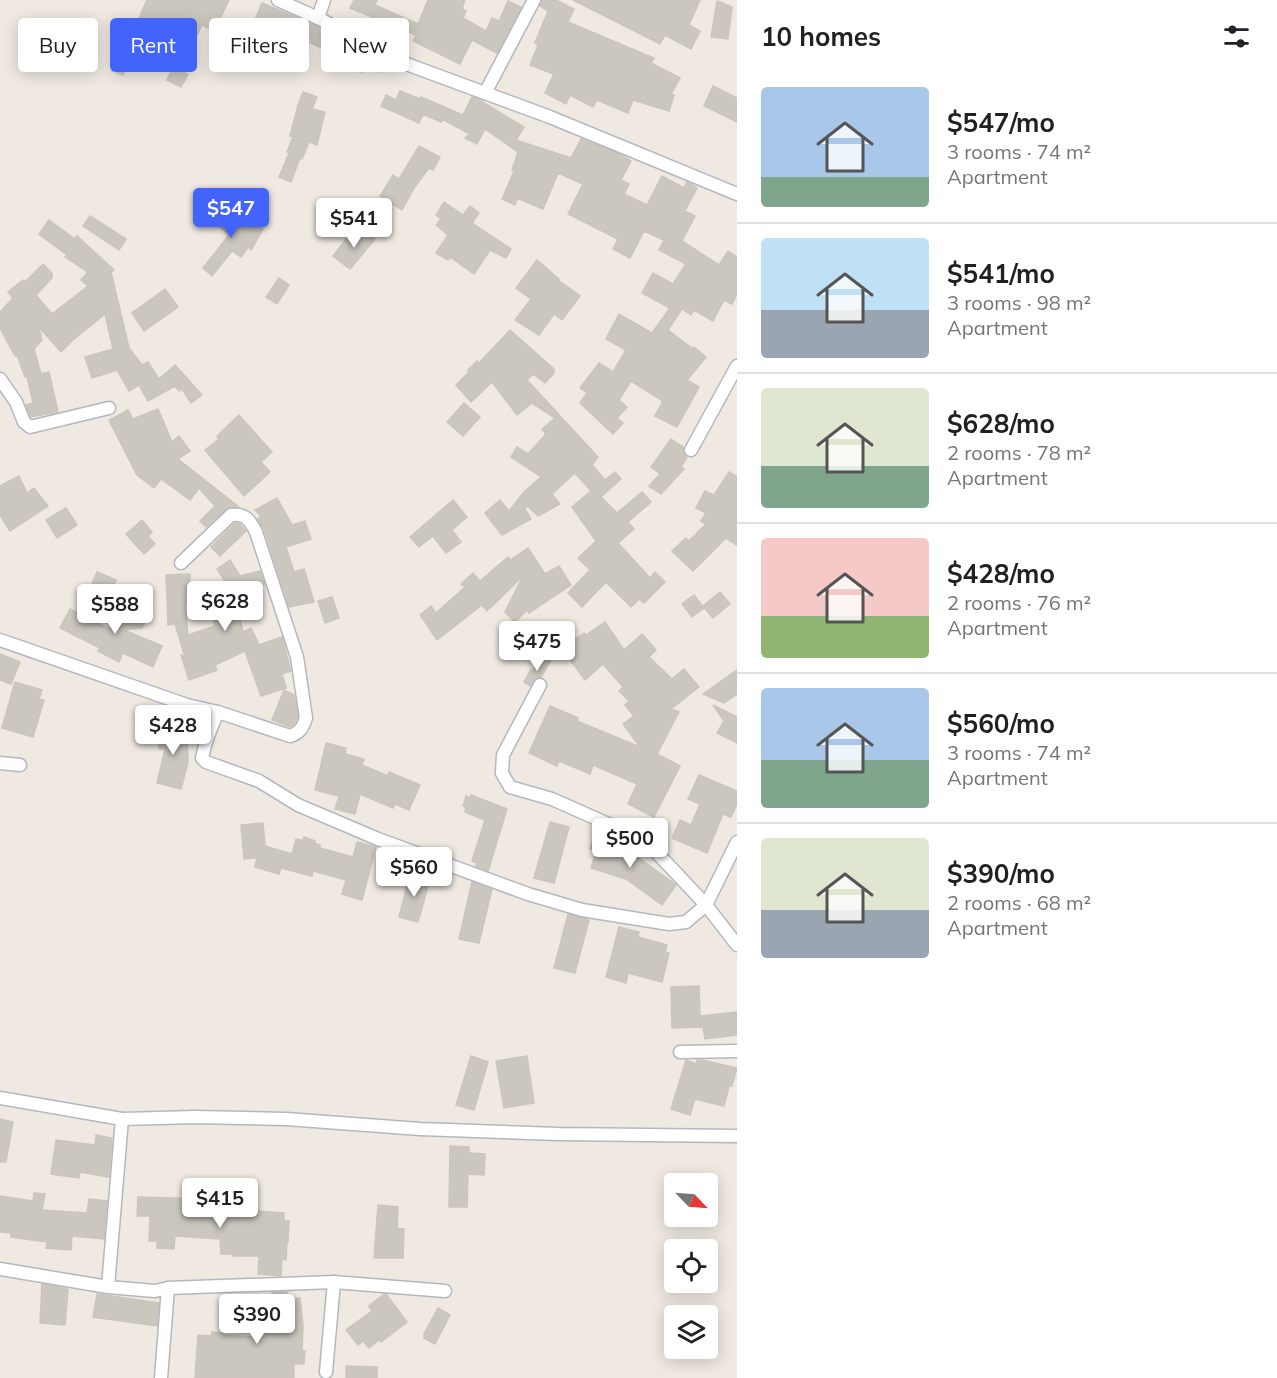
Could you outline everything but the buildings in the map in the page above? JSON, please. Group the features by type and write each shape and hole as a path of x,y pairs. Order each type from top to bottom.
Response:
{"street":[{"path":"278,0 409,65 550,117 737,194"},
{"path":"318,18 324,0"},
{"path":"485,93 534,0"},
{"path":"691,450 737,366"},
{"path":"0,379 16,402 24,422 30,427 109,408"},
{"path":"0,640 187,705 218,712 290,736 294,735 303,727 306,718 297,657 256,532 249,519 239,514 231,515 181,562"},
{"path":"540,685 503,755 502,773 510,787 552,799 633,834 656,852 706,905 737,945"},
{"path":"218,712 210,729 202,758 206,762 259,781 298,805 378,838 528,894 582,910 669,924 686,922 706,905 737,842"},
{"path":"0,763 20,765"},
{"path":"680,1052 737,1051"},
{"path":"0,1098 122,1119 195,1117 286,1119 558,1134 737,1136"},
{"path":"108,1287 122,1119"},
{"path":"0,1271 108,1287 155,1291 168,1288 334,1282 445,1292"},
{"path":"326,1372 334,1282"},
{"path":"161,1378 168,1288"}]}
